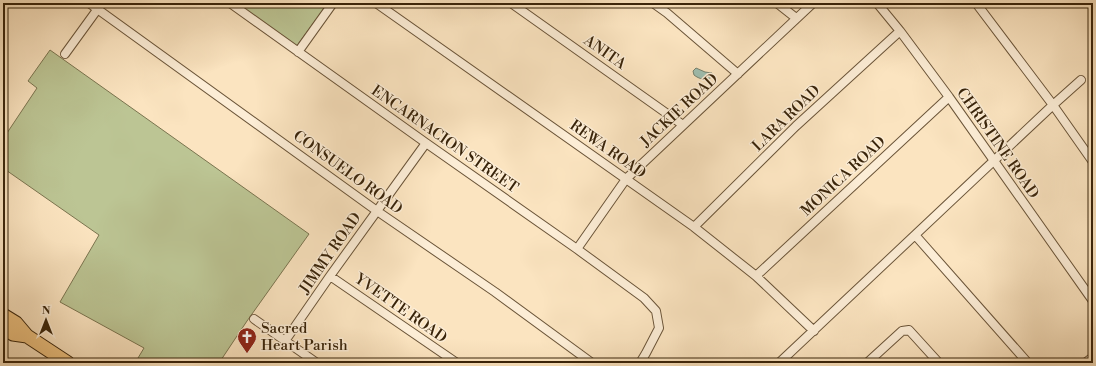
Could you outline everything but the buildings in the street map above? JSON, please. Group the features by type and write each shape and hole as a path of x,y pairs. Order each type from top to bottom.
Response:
{"highway":[{"path":"3,315 16,324 27,336 68,363"},
{"path":"3,328 13,334 27,336"}],"street":[{"name":"CONSUELO ROAD","path":"89,3 99,6 377,211 495,292 592,363"},
{"name":"ENCARNACION STREET","path":"230,3 578,249 644,298 656,311 659,328 640,363"},
{"path":"298,52 333,3"},
{"name":"REWA ROAD","path":"376,3 694,227 756,276 814,331"},
{"name":"ANITA","path":"511,3 683,125"},
{"path":"653,3 667,13 738,74"},
{"path":"777,3 796,18"},
{"name":"JACKIE ROAD","path":"578,249 626,179 813,3"},
{"name":"CHRISTINE ROAD","path":"877,3 900,31 949,97 1093,302"},
{"path":"976,3 1053,105 1093,162"},
{"path":"65,54 99,6"},
{"name":"LARA ROAD","path":"694,227 796,126 900,31"},
{"path":"779,363 1081,80"},
{"name":"MONICA ROAD","path":"756,276 949,97"},
{"name":"JIMMY ROAD","path":"285,341 426,143"},
{"path":"916,235 1028,363"},
{"name":"YVETTE ROAD","path":"330,276 457,363"},
{"path":"254,319 316,363"},
{"path":"867,363 902,331 909,330 939,363"},
{"path":"1085,363 1093,357"}],"green space":[{"path":"235,3 328,3 296,47"},
{"path":"50,50 309,234 219,363 135,363 144,348 60,302 99,235 3,168 3,139 37,88 28,81"}],"shaded area":[{"path":"696,68 712,73 712,77 705,79 694,75 693,71"}],"place":[{"name":"Sacred Heart Parish","path":"247,354"}]}
